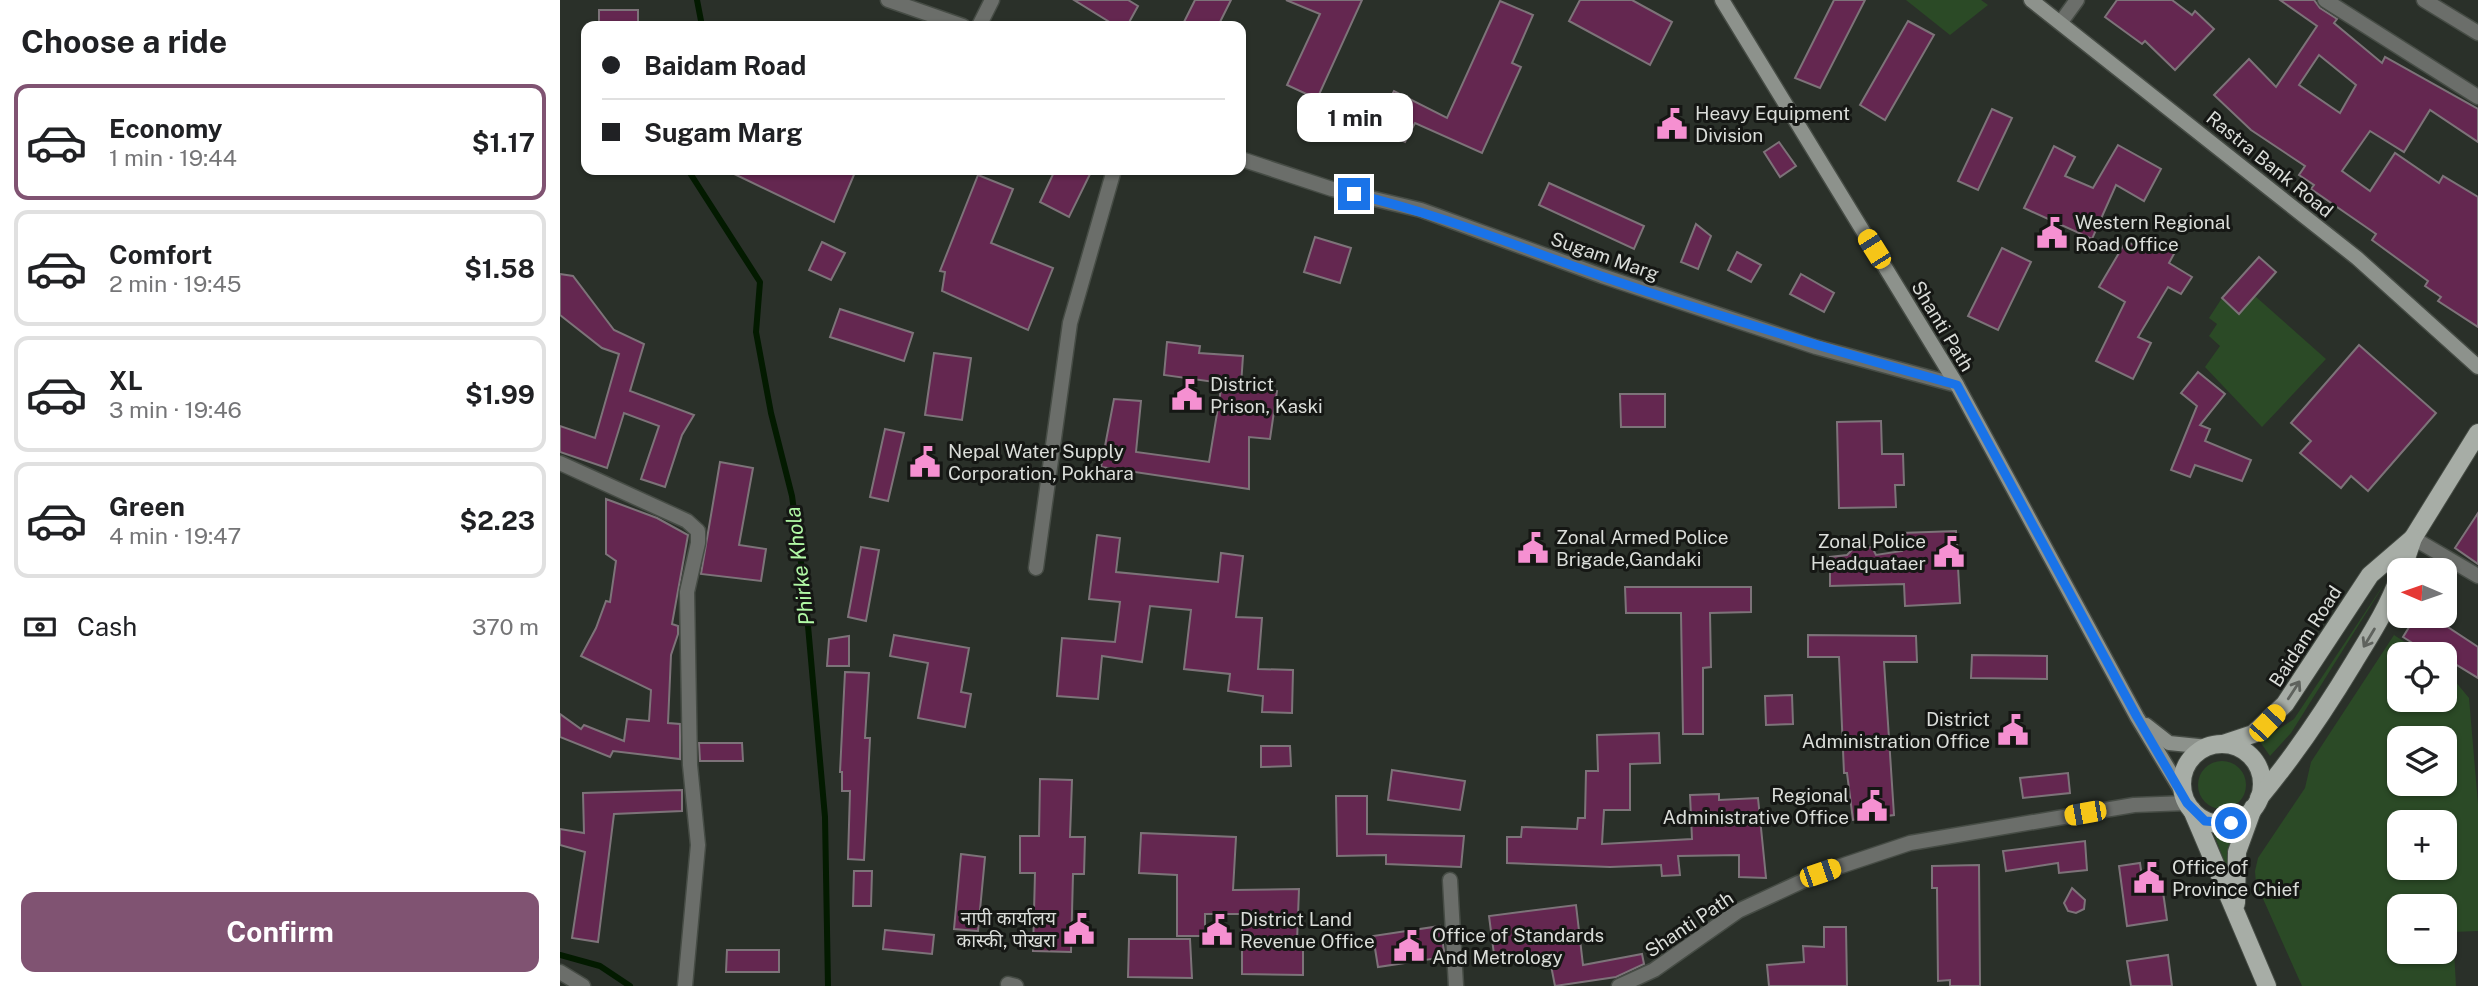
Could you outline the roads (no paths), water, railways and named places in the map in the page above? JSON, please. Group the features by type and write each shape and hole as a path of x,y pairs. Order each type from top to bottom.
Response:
{"main road":[{"name":"Shanti Path","path":"1722,0 1957,385 2137,717 2187,803"},
{"name":"Rastra Bank Road","path":"2031,0 2357,258 2478,367"},
{"name":"Baidam Road","path":"2406,558 2413,538 2478,433"},
{"name":"Baidam Road","path":"2187,803 2186,766 2199,751 2253,734 2285,704 2370,575 2413,538"},
{"path":"2187,803 2205,821 2223,824 2240,820 2293,758 2387,609"},
{"name":"Shanti Path","path":"2137,717 2169,743 2215,746"},
{"path":"2215,746 2243,751 2257,766 2261,788 2237,852 2234,895 2239,923"},
{"path":"2187,803 2267,986"}],"street":[{"path":"888,0 949,21"},
{"path":"982,21 992,0"},
{"path":"2061,22 2077,0"},
{"path":"2325,0 2478,97"},
{"path":"2424,0 2478,33"},
{"name":"Sugam Marg","path":"1246,161 1332,188 1421,210 1602,276 1778,334 1957,385"},
{"path":"1036,568 1070,323 1113,175"},
{"path":"560,463 687,521 698,531 698,543 687,592 690,765 698,845 685,986"},
{"path":"2413,538 2478,576"},
{"name":"Shanti Path","path":"1619,986 1654,970 1738,911 1820,873 1910,843 2134,804 2187,803"},
{"path":"1450,880 1456,986"},
{"path":"560,972 583,986"}],"waterway":[{"name":"Phirke Khola","path":"697,0 701,21"},
{"name":"Phirke Khola","path":"691,175 760,282 756,332 771,413 792,496 805,592 825,817 828,986"},
{"path":"560,955 600,966 630,986"}],"place":[{"name":"Heavy Equipment Division","path":"1672,124"},
{"name":"Western Regional Road Office","path":"2052,233"},
{"name":"District Prison, Kaski","path":"1187,395"},
{"name":"Nepal Water Supply Corporation, Pokhara","path":"925,462"},
{"name":"Zonal Armed Police Brigade,Gandaki","path":"1533,548"},
{"name":"Zonal Police Headquataer","path":"1949,552"},
{"name":"District Administration Office","path":"2013,730"},
{"name":"Regional Administrative Office","path":"1872,806"},
{"name":"Office of Province Chief","path":"2149,878"},
{"name":"नापी कार्यालय कास्की, पोखरा","path":"1079,929"},
{"name":"District Land Revenue Office","path":"1217,930"},
{"name":"Office of Standards And Metrology","path":"1409,946"}]}
